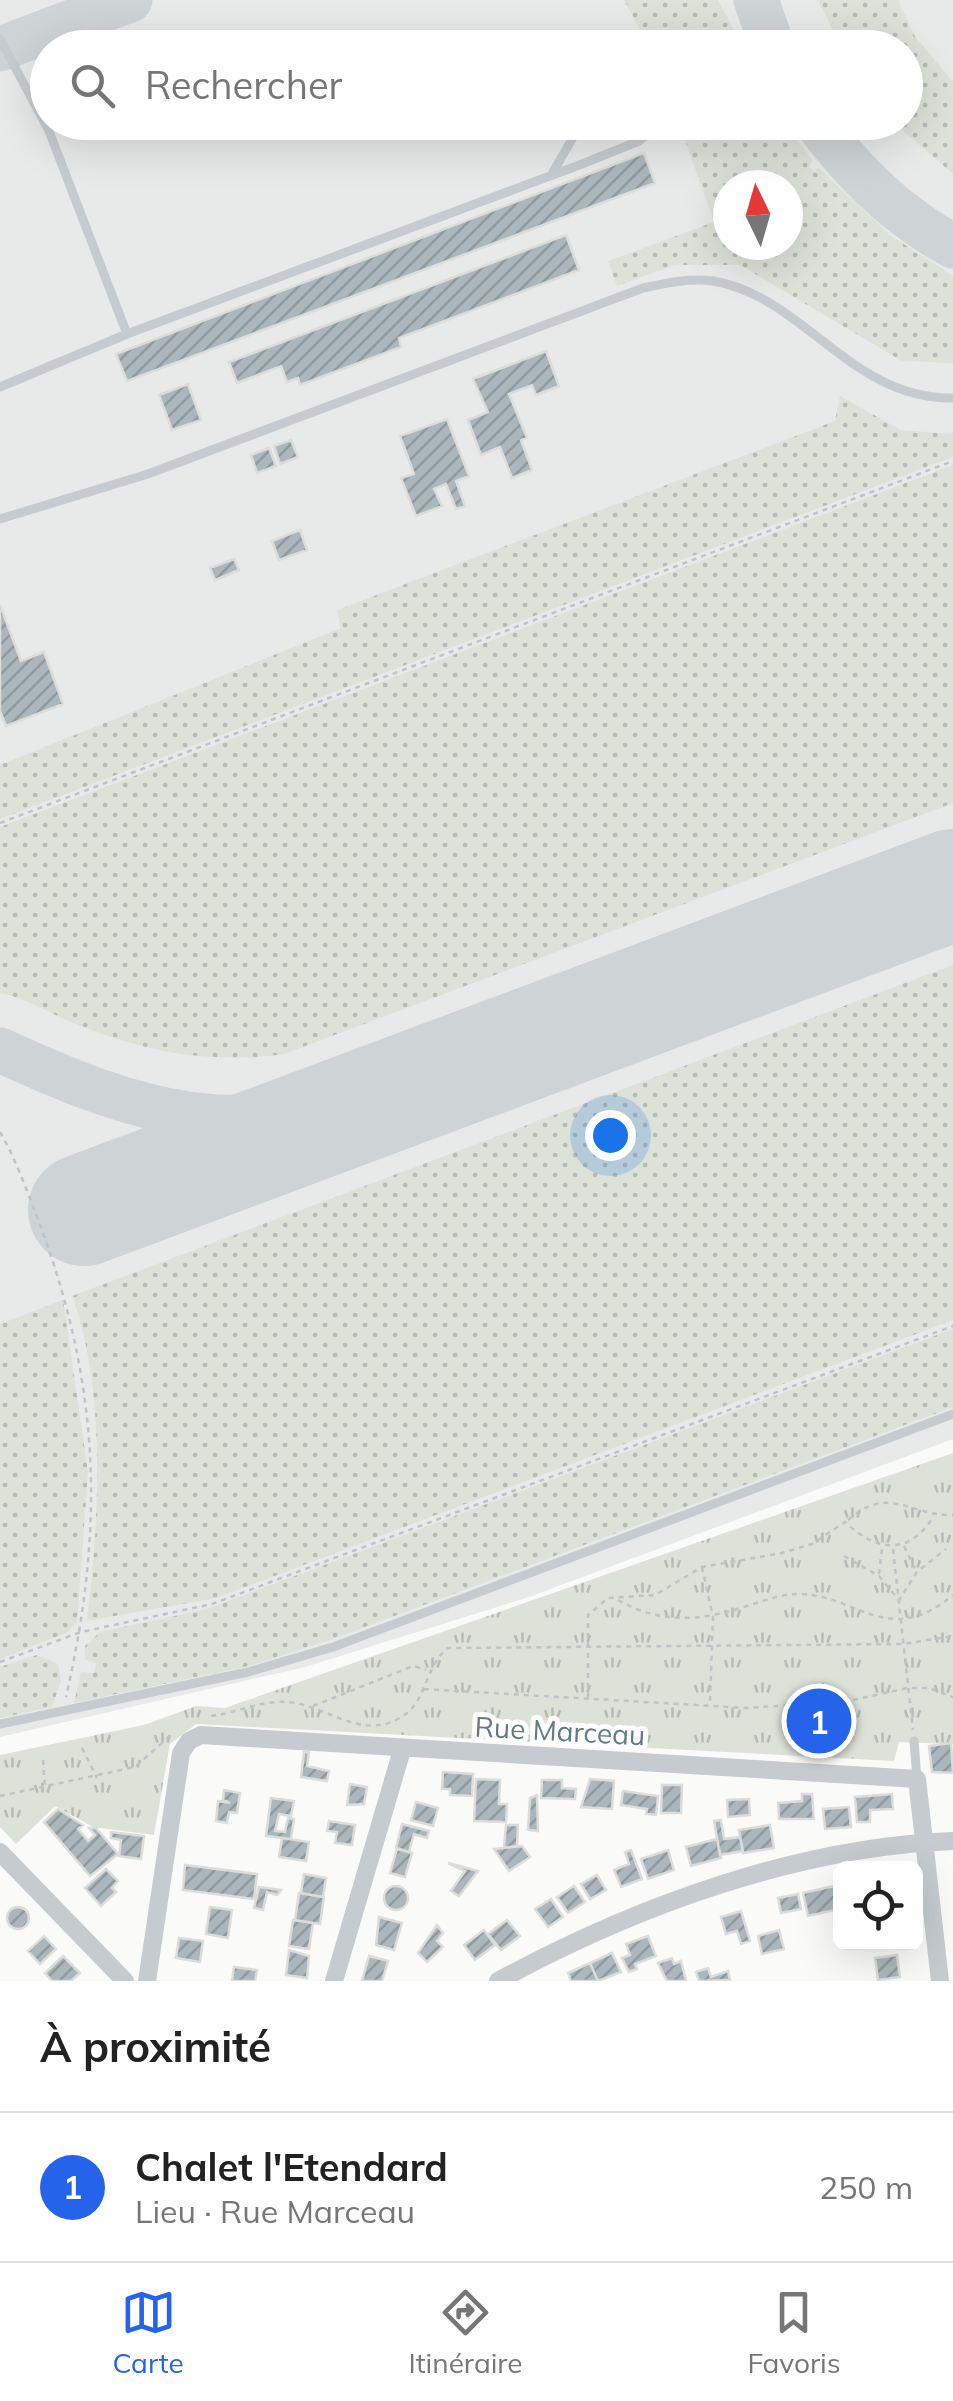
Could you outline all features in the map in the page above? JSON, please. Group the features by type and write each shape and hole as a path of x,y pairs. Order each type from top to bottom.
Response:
{"street":[{"name":"Rue Marceau","path":"148,1981 181,1753 189,1741 201,1735 918,1780"},
{"path":"334,1981 402,1750"},
{"path":"918,1780 940,1981"},
{"path":"498,1981 606,1928 714,1888 829,1858 953,1841"},
{"path":"0,1852 126,1981"}],"lane":[{"path":"0,39 30,94"},
{"path":"53,140 126,334"},
{"path":"554,172 572,140"},
{"path":"0,386 126,334 641,140"},
{"path":"0,519 148,474 643,288 667,283 703,280 736,288 891,388 932,398 953,398"},
{"path":"0,1724 248,1672 333,1647 953,1414"},
{"path":"914,1741 918,1780"}],"path":[{"path":"0,822 953,461"},
{"path":"0,1132 14,1156 69,1304 94,1476 81,1632 62,1712"},
{"path":"0,1662 81,1632 212,1604 953,1326"},
{"path":"588,1699 588,1615 608,1598 656,1596 702,1568 812,1544 871,1504 884,1501 934,1516 953,1515"},
{"path":"845,1522 862,1537 893,1548 904,1545 934,1516"},
{"path":"904,1545 916,1572"},
{"path":"879,1576 882,1546"},
{"path":"893,1548 914,1741"},
{"path":"898,1600 916,1572 946,1548"},
{"path":"844,1556 879,1576 898,1600"},
{"path":"702,1568 714,1644 710,1704"},
{"path":"616,1598 652,1616 712,1617 786,1594 804,1594 872,1618 900,1617 932,1609 953,1595"},
{"path":"448,1648 903,1644 953,1636"},
{"path":"312,1707 413,1666 428,1670"},
{"path":"422,1689 746,1708 848,1701 908,1688 929,1688 953,1697"},
{"path":"82,1748 96,1778"},
{"path":"43,1760 45,1790"}],"shaded area":[{"path":"0,0 953,0 953,1439 529,1597 305,1667 0,1737"}],"green space":[{"path":"624,0 718,0 734,30 640,30"},
{"path":"818,0 898,0 912,30 833,30"},
{"path":"923,46 953,82 953,174 914,140 923,140"},
{"path":"685,140 798,140 813,161 809,166 814,171 819,168 890,235 953,276 953,363 902,361 740,265 675,265 617,286 608,261 713,222 713,260 803,260 803,170 713,170 713,219"},
{"path":"840,396 901,430 953,434 953,457 0,819 0,765 341,628 337,610 835,421"},
{"path":"953,465 953,803 284,1054 229,1058 149,1048 0,993 0,827"},
{"path":"953,965 953,1320 216,1598 87,1621 95,1542 97,1457 91,1373 72,1296"},
{"path":"63,1300 88,1472 77,1622 68,1632 0,1659 0,1324"},
{"path":"953,1329 953,1407 333,1639 249,1666 74,1703 81,1672 94,1673 96,1663 85,1660 85,1646 100,1632 207,1609"},
{"path":"953,1453 953,1744 899,1742 894,1761 196,1724 170,1744 154,1835 93,1827 55,1806 16,1844 0,1827 0,1755 144,1725 196,1706 225,1708"},
{"path":"37,1655 58,1664 61,1681 52,1707 0,1718 0,1667"}],"building":[{"path":"644,153 655,183 127,381 116,354"},
{"path":"566,235 579,270 399,338 401,347 300,385 298,378 287,382 281,366 237,383 229,362"},
{"path":"546,351 559,386 536,395 532,385 509,394 527,438 521,440 532,470 512,478 500,447 481,455 468,420 488,412 473,379"},
{"path":"188,384 201,420 172,430 159,395"},
{"path":"447,419 469,476 456,481 465,506 456,509 446,484 434,489 442,506 416,516 401,478 414,474 400,436"},
{"path":"291,440 298,457 280,464 274,446"},
{"path":"269,448 276,466 257,473 251,455"},
{"path":"300,530 307,550 279,560 272,541"},
{"path":"234,559 239,570 215,580 210,568"},
{"path":"0,605 21,661 44,652 63,704 6,726 0,711"},
{"path":"794,1704 836,1706 835,1729 830,1728 830,1715 809,1714 809,1727 792,1726"},
{"path":"809,1714 830,1715 829,1736 808,1735"},
{"path":"951,1743 953,1773 932,1772 929,1746"},
{"path":"304,1752 309,1752 307,1766 329,1771 327,1781 301,1777"},
{"path":"443,1772 473,1774 472,1796 450,1795 450,1789 442,1789"},
{"path":"476,1779 500,1780 499,1804 507,1804 506,1822 474,1821"},
{"path":"590,1779 614,1781 612,1809 581,1807"},
{"path":"542,1780 562,1780 562,1788 576,1789 575,1799 541,1798"},
{"path":"350,1784 367,1787 364,1804 347,1805"},
{"path":"662,1785 682,1785 681,1813 661,1813"},
{"path":"224,1790 240,1793 237,1813 229,1812 227,1823 216,1821 218,1801 230,1803 223,1800"},
{"path":"623,1791 658,1796 656,1815 646,1814 647,1809 621,1805"},
{"path":"802,1794 812,1794 814,1819 779,1819 778,1803 802,1801"},
{"path":"892,1794 893,1809 870,1810 870,1822 857,1822 855,1797"},
{"path":"537,1795 538,1831 528,1830 530,1798"},
{"path":"271,1798 294,1801 291,1816 279,1814 275,1831 285,1832 288,1818 294,1819 291,1839 266,1836"},
{"path":"749,1799 750,1815 728,1817 727,1800"},
{"path":"416,1802 438,1808 433,1826 411,1820"},
{"path":"849,1807 851,1827 825,1829 823,1809"},
{"path":"58,1809 83,1825 78,1829 88,1841 95,1835 89,1828 96,1828 118,1854 90,1876 44,1822"},
{"path":"721,1820 724,1839 740,1837 743,1851 720,1855 714,1821"},
{"path":"329,1821 355,1825 352,1845 335,1843 337,1832 327,1831"},
{"path":"402,1824 429,1831 427,1838 414,1834 409,1852 396,1848"},
{"path":"506,1825 518,1825 517,1846 504,1848"},
{"path":"770,1825 774,1848 743,1853 739,1830"},
{"path":"111,1832 144,1836 141,1859 119,1856 121,1840 111,1838"},
{"path":"282,1838 309,1842 306,1861 279,1857"},
{"path":"717,1839 721,1858 691,1866 686,1847"},
{"path":"522,1846 530,1857 509,1871 494,1849"},
{"path":"397,1849 412,1853 405,1877 390,1873"},
{"path":"631,1850 642,1879 621,1887 614,1870 629,1864 625,1852"},
{"path":"668,1850 674,1870 648,1879 641,1859"},
{"path":"448,1863 478,1871 459,1896 451,1891 465,1871"},
{"path":"185,1865 257,1874 254,1899 183,1890"},
{"path":"106,1869 118,1881 112,1888 116,1892 101,1906 85,1888"},
{"path":"304,1874 326,1878 323,1897 301,1893"},
{"path":"597,1875 606,1890 590,1899 581,1884"},
{"path":"396,1886 408,1898 396,1910 384,1898"},
{"path":"574,1886 585,1902 568,1913 557,1897"},
{"path":"833,1886 833,1910 808,1916 803,1893"},
{"path":"259,1887 281,1890 277,1895 267,1892 263,1910 254,1908"},
{"path":"299,1893 324,1897 320,1924 295,1920"},
{"path":"798,1894 801,1909 781,1913 778,1898"},
{"path":"551,1899 563,1917 548,1927 535,1909"},
{"path":"18,1907 29,1918 18,1929 7,1918"},
{"path":"210,1907 232,1910 228,1938 206,1934"},
{"path":"741,1911 750,1941 741,1944 737,1931 726,1934 721,1917"},
{"path":"379,1917 402,1923 394,1950 376,1945"},
{"path":"293,1920 313,1923 309,1949 289,1946"},
{"path":"507,1920 520,1936 501,1950 488,1934"},
{"path":"437,1925 443,1933 437,1941 443,1947 427,1962 418,1953"},
{"path":"484,1930 495,1945 475,1960 464,1945"},
{"path":"779,1930 784,1949 762,1954 758,1936"},
{"path":"44,1936 56,1949 40,1964 28,1951"},
{"path":"648,1936 656,1956 635,1964 637,1969 629,1972 622,1958 630,1955 626,1944"},
{"path":"179,1938 203,1941 200,1962 176,1958"},
{"path":"289,1950 309,1956 307,1978 286,1975"},
{"path":"612,1953 621,1972 598,1981 590,1963"},
{"path":"897,1955 900,1977 878,1980 875,1958"},
{"path":"63,1956 80,1973 71,1981 52,1981 45,1973"},
{"path":"369,1956 388,1961 382,1981 362,1981"},
{"path":"672,1958 674,1964 681,1961 686,1981 667,1981 658,1963"},
{"path":"590,1963 598,1981 571,1981 568,1973"},
{"path":"234,1967 257,1970 255,1981 232,1981"},
{"path":"708,1968 711,1977 728,1971 730,1980 699,1981 696,1972"}],"taxiway":[{"path":"50,30 130,0"},
{"path":"756,0 767,30"},
{"path":"0,49 30,38"},
{"path":"830,140 878,192 953,246"},
{"path":"0,1050 100,1092 187,1114 276,1116 384,1098"}],"runway":[{"path":"84,1210 953,885"}],"place":[{"name":"Chalet l'Etendard","path":"819,1721"}]}
